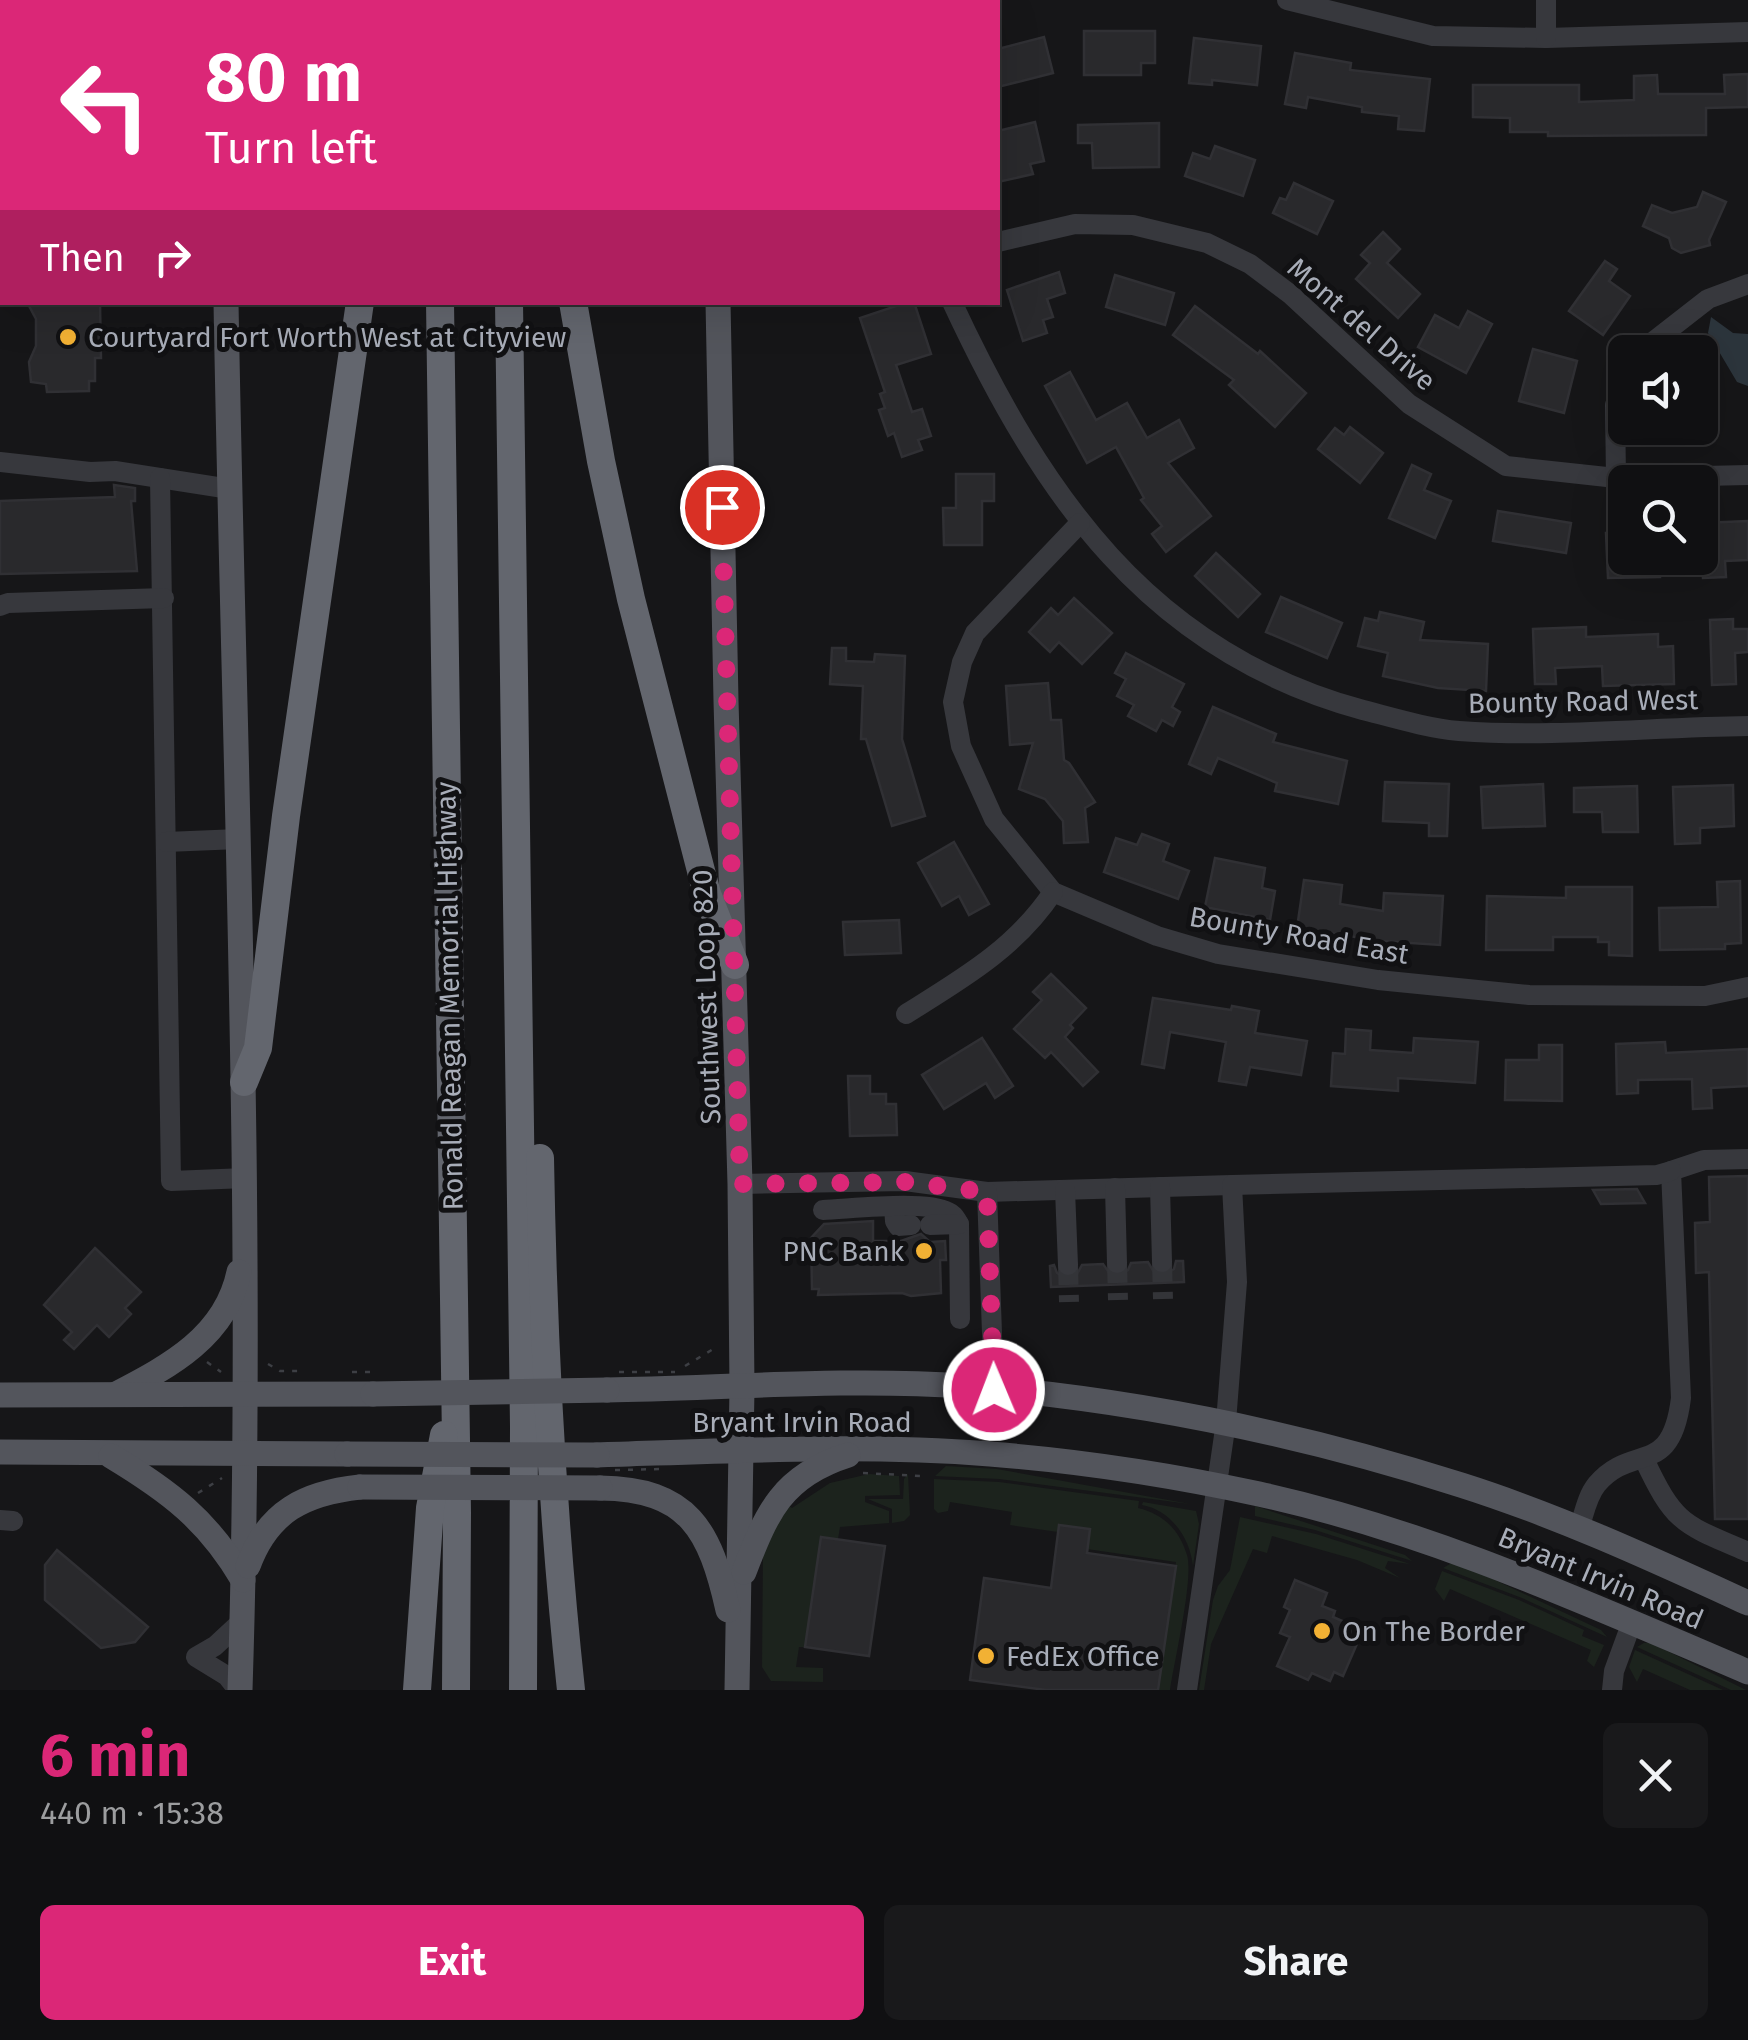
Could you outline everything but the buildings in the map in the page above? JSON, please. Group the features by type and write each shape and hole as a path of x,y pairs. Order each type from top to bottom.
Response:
{"highway":[{"path":"244,1082 258,1048 286,816 360,305"},
{"name":"Ronald Reagan Memorial Highway","path":"440,305 456,1690"},
{"path":"510,305 524,1690"},
{"path":"573,305 631,599 707,894 735,965"},
{"path":"516,786 534,817 542,1323 559,1580 571,1690"},
{"path":"416,1690 430,1508 454,1384"}],"main road":[{"path":"226,305 246,1178 246,1453 239,1690"},
{"name":"Southwest Loop 820","path":"718,305 740,1184 742,1388 737,1690"},
{"path":"113,1395 164,1370 185,1355 216,1322 235,1291 246,1233"},
{"name":"Bryant Irvin Road","path":"0,1395 246,1396 884,1384 1117,1402 1226,1422 1338,1449 1464,1486 1579,1529 1748,1603"},
{"name":"Bryant Irvin Road","path":"0,1452 597,1455 739,1450 863,1461 990,1454 1058,1461 1218,1486 1306,1506 1485,1562 1748,1672"},
{"path":"106,1454 191,1511 225,1550 243,1580"},
{"path":"738,1586 764,1519 780,1494 815,1468 863,1461"},
{"path":"243,1580 254,1548 268,1528 308,1496 360,1487 600,1488 646,1492 684,1512 710,1544 738,1654"}],"street":[{"path":"1287,0 1432,36 1546,38 1748,32"},
{"path":"1546,0 1546,38"},
{"name":"Mont del Drive","path":"1000,242 1075,224 1133,224 1207,243 1264,274 1408,404 1506,466 1608,477"},
{"path":"1661,335 1708,298 1748,284"},
{"name":"Bounty Road West","path":"953,305 975,352 1044,473 1080,523 1125,572 1189,631 1273,679 1344,705 1456,731 1748,726"},
{"path":"0,462 115,471 230,489"},
{"name":"Mont del Drive","path":"1718,475 1748,474"},
{"path":"160,478 171,1181 246,1178"},
{"name":"Bounty Road East","path":"1080,523 975,632 962,662 953,702 962,746 994,819 1052,892 1158,936 1218,954 1378,980 1529,996 1706,996 1748,987"},
{"path":"0,606 164,598"},
{"path":"166,842 238,840"},
{"path":"906,1014 1011,943 1035,918 1052,892"},
{"path":"740,1184 906,1182 987,1192 1657,1175 1704,1160 1748,1159"},
{"path":"1579,1529 1597,1484 1614,1470 1644,1460 1664,1446 1676,1431 1682,1398 1671,1171"},
{"path":"882,1182 888,1208 898,1226 959,1224"},
{"path":"1187,1690 1226,1422 1237,1282 1232,1185"},
{"path":"1160,1187 1162,1262"},
{"path":"1115,1188 1116,1263"},
{"path":"1065,1190 1068,1265"},
{"path":"987,1192 994,1390"},
{"path":"824,1210 947,1211 959,1224 960,1319"},
{"path":"1644,1460 1669,1508 1683,1522 1748,1552"},
{"path":"239,1690 226,1676 196,1657 242,1620"},
{"path":"1612,1690 1614,1671 1632,1622"}],"path":[{"path":"675,1372 715,1348"},
{"path":"209,1364 228,1364"},
{"path":"268,1364 280,1371 298,1372"},
{"path":"863,1461 921,1476"},
{"path":"194,1498 216,1478 222,1478"}],"shaded area":[{"path":"1711,317 1733,333 1748,334 1748,386 1737,382 1718,350 1718,335 1708,333"},
{"path":"946,1466 997,1469 1190,1504 999,1479 935,1476"},
{"path":"869,1474 899,1476 900,1495 865,1496 865,1502 889,1511 889,1523 840,1527 838,1539 821,1537 805,1647 799,1647 796,1667 823,1668 823,1682 771,1681 762,1667 763,1551 788,1505 792,1508 830,1483"},
{"path":"908,1474 910,1515 904,1521 892,1523 892,1509 868,1499 903,1499"},
{"path":"934,1479 999,1482 1139,1501 1138,1508 1169,1524 1184,1546 1188,1566 1170,1690 1158,1690 1176,1562 1087,1549 1089,1529 1060,1525 1058,1532 1010,1525 1012,1512 950,1502 948,1511 938,1513 934,1509"},
{"path":"1143,1502 1196,1511 1199,1524 1193,1566 1188,1545 1177,1527 1162,1513 1142,1505"},
{"path":"1255,1506 1405,1555 1412,1561 1315,1530 1255,1516"},
{"path":"1240,1517 1316,1534 1410,1564 1388,1561 1385,1568 1400,1578 1357,1560 1272,1536 1267,1553 1253,1549 1211,1644 1204,1690 1199,1690 1213,1600 1230,1570"},
{"path":"1461,1564 1601,1630 1607,1637 1443,1568"},
{"path":"1442,1571 1584,1630 1582,1636 1604,1645 1594,1667 1587,1661 1591,1650 1450,1589 1444,1601 1435,1589"},
{"path":"1644,1643 1746,1690 1731,1690 1637,1647"},
{"path":"1635,1650 1723,1690 1690,1690 1643,1669 1637,1682 1629,1667"}],"tunnel":[{"path":"1162,1262 1163,1299"},
{"path":"1117,1263 1118,1300"},
{"path":"1068,1265 1069,1302"}],"place":[{"name":"Courtyard Fort Worth West at Cityview","path":"68,337"},
{"name":"PNC Bank","path":"924,1251"},
{"name":"On The Border","path":"1322,1631"},
{"name":"FedEx Office","path":"986,1656"}],"route":[{"path":"722,507 740,1184 906,1182 987,1192 994,1390"}]}
